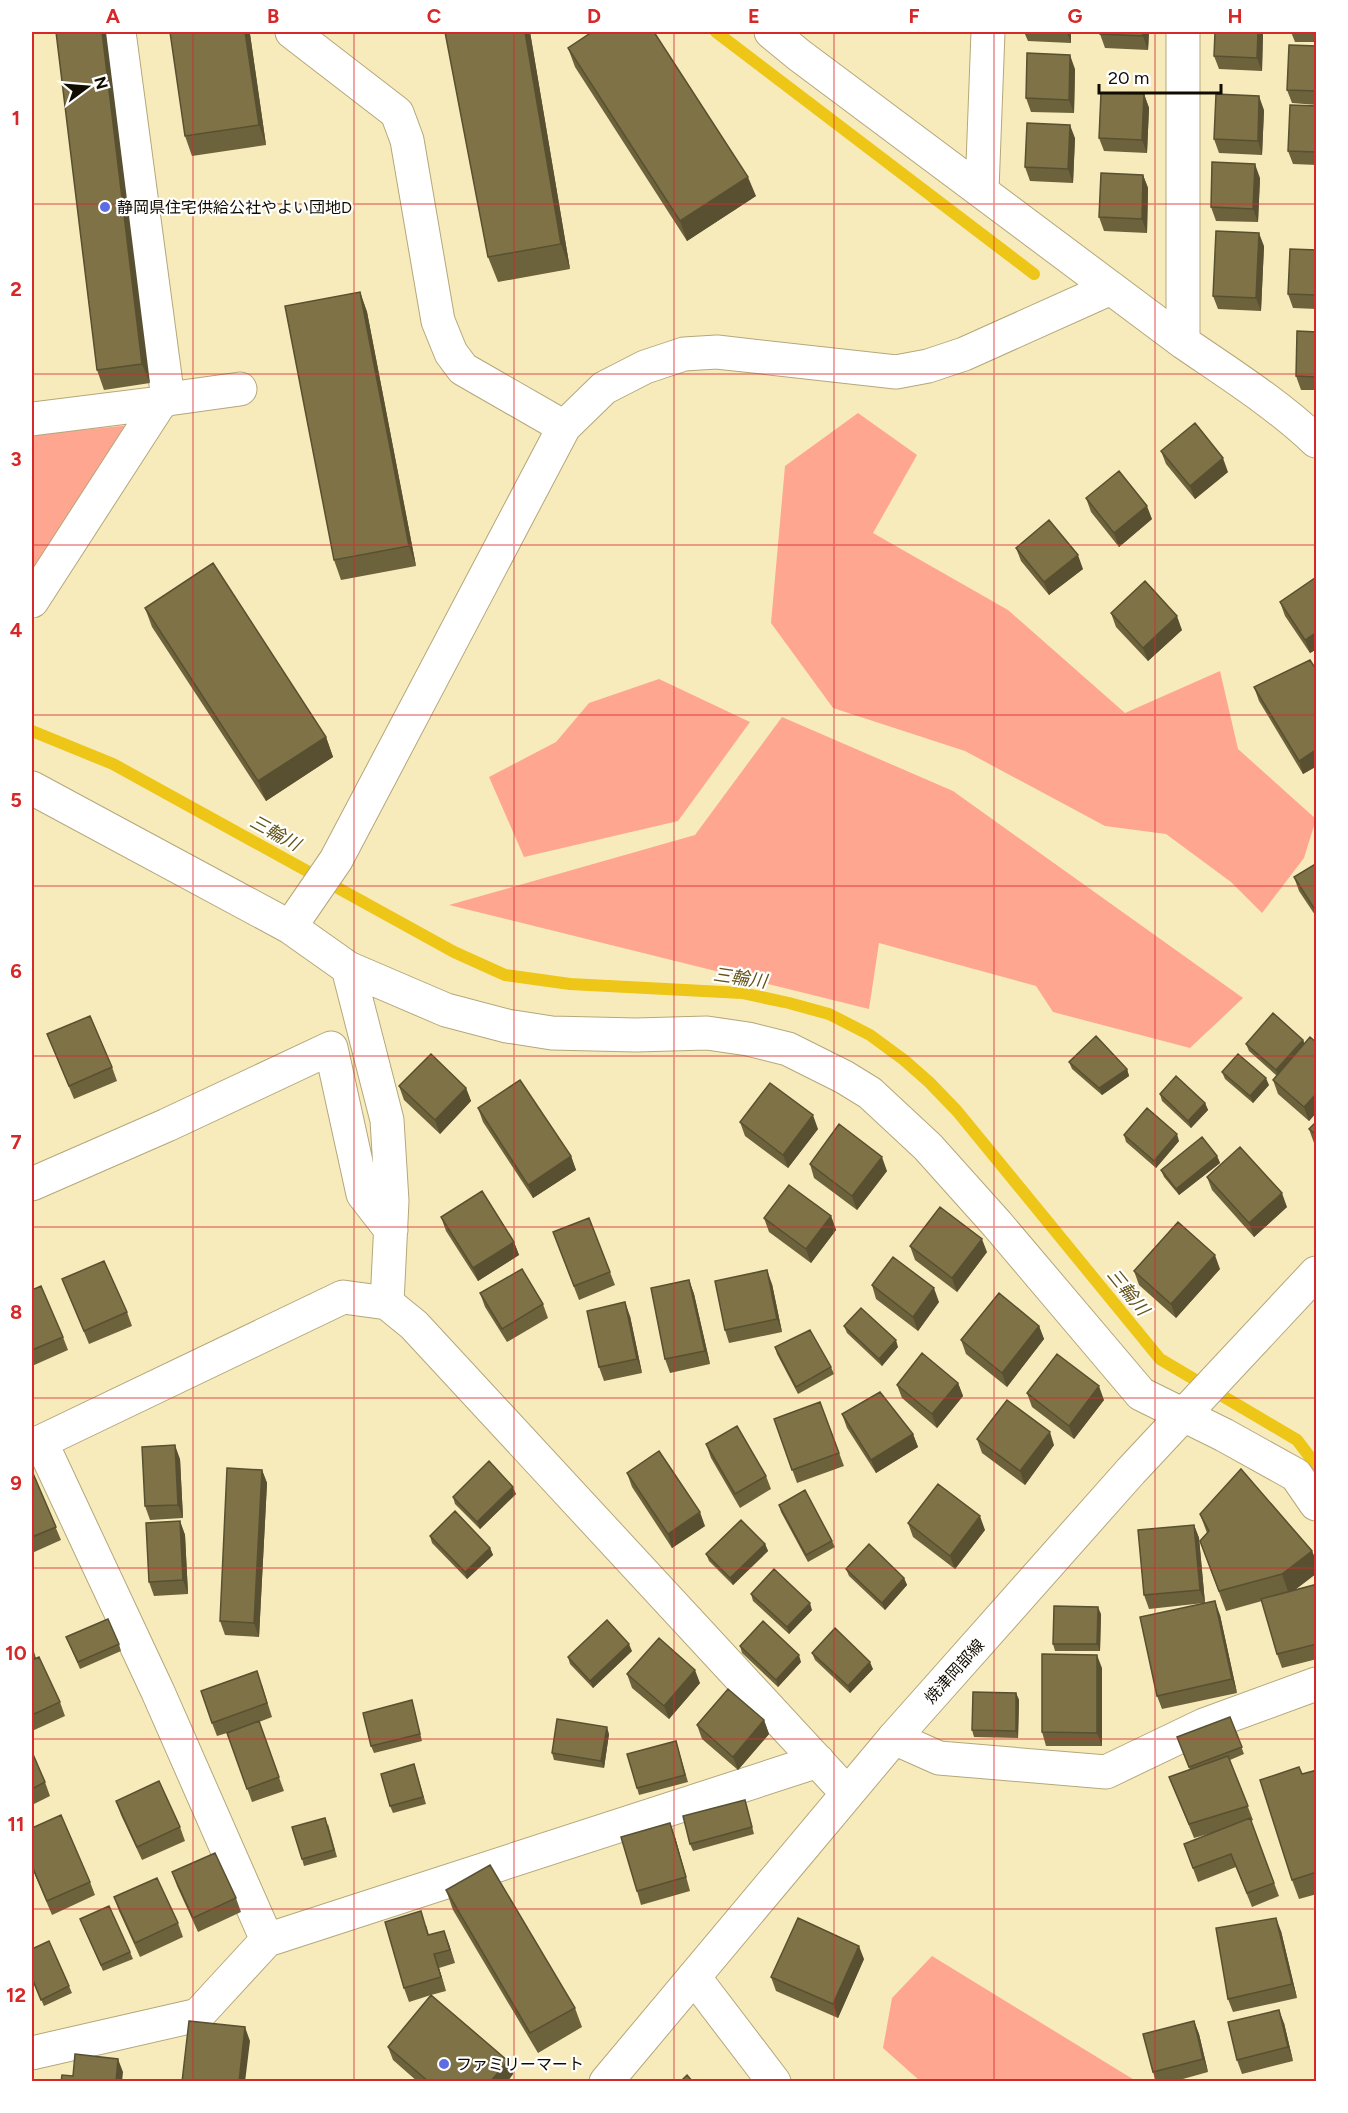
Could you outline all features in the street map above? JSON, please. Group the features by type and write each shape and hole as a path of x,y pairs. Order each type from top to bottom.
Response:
{"street":[{"path":"32,601 164,401 119,32"},
{"path":"292,32 397,113 407,140 438,321 451,353 464,369 564,427"},
{"path":"771,32 800,43 982,190 1183,342 1256,392 1317,441"},
{"path":"982,190 988,32"},
{"path":"1183,32 1183,342"},
{"path":"290,927 336,860 564,427 604,388 645,366 684,354 717,352 896,372 928,366 964,354 1111,288"},
{"path":"32,418 240,389"},
{"path":"32,788 290,927 348,968 446,1010 507,1026 552,1033 636,1035 707,1033 748,1039 788,1050 844,1077 870,1093 928,1147 1005,1233 1141,1394 1296,1475 1317,1504"},
{"path":"348,968 387,1120 392,1201 387,1303"},
{"path":"32,1184 167,1125 331,1048 363,1194 391,1230"},
{"name":"焼津岡部線","path":"606,2082 894,1738 1131,1471 1317,1273"},
{"path":"267,1940 158,1692 36,1444 343,1297 387,1303 414,1325 847,1793"},
{"path":"894,1738 939,1758 1106,1772 1204,1725 1317,1684"},
{"path":"32,2053 198,2015 267,1940 818,1761"},
{"path":"694,1977 774,2082"}],"shaded area":[{"path":"858,413 917,455 873,533 1008,610 1125,713 1220,671 1238,749 1316,819 1304,858 1262,913 1231,882 1166,834 1105,826 965,751 833,708 771,623 785,466"},
{"path":"131,425 32,582 32,435"},
{"path":"659,679 750,722 678,821 524,857 489,777 556,742 589,703"},
{"path":"782,717 953,791 1243,998 1190,1048 1053,1012 1036,986 879,943 869,1009 449,905 695,835"},
{"path":"932,1956 1136,2081 920,2081 883,2048 892,1998"}],"building":[{"name":"静岡県住宅供給公社やよい団地D","path":"56,32 102,32 142,364 97,370"},
{"path":"170,32 245,32 259,125 185,136"},
{"path":"445,32 525,32 561,244 488,257"},
{"path":"592,32 654,32 748,177 680,221 568,48"},
{"path":"1100,32 1143,32 1143,36 1100,34"},
{"path":"1215,32 1258,32 1257,58 1214,56"},
{"path":"1289,45 1317,46 1317,91 1287,90"},
{"path":"1027,53 1070,55 1069,100 1026,98"},
{"path":"1101,93 1144,94 1142,140 1099,138"},
{"path":"1216,94 1259,96 1258,141 1214,139"},
{"path":"1290,105 1317,106 1317,152 1288,151"},
{"path":"1027,123 1070,125 1068,169 1025,167"},
{"path":"1212,162 1255,164 1253,209 1211,207"},
{"path":"1101,173 1143,175 1142,219 1099,217"},
{"path":"1216,231 1259,233 1256,298 1213,296"},
{"path":"1290,249 1317,250 1317,295 1288,294"},
{"path":"360,292 409,546 334,560 285,306"},
{"path":"1297,331 1317,332 1317,377 1296,376"},
{"path":"1195,423 1223,458 1190,486 1161,451"},
{"path":"1119,471 1147,506 1114,533 1086,498"},
{"path":"1049,520 1078,555 1044,582 1016,548"},
{"path":"213,563 326,737 258,781 145,608"},
{"path":"1315,578 1317,580 1317,632 1305,640 1280,602"},
{"path":"1145,581 1177,616 1143,648 1111,613"},
{"path":"1310,660 1317,671 1317,749 1299,761 1254,687"},
{"path":"1317,863 1317,913 1294,877"},
{"path":"1273,1013 1303,1040 1276,1070 1246,1044"},
{"path":"90,1016 112,1067 69,1086 47,1034"},
{"path":"1096,1036 1127,1069 1099,1088 1069,1062"},
{"path":"1310,1037 1317,1043 1317,1093 1304,1107 1273,1080"},
{"path":"431,1054 466,1088 435,1120 399,1086"},
{"path":"1238,1054 1266,1078 1250,1096 1222,1072"},
{"path":"1176,1076 1205,1103 1188,1121 1160,1094"},
{"path":"520,1080 571,1156 528,1185 478,1108"},
{"path":"770,1083 813,1115 783,1155 740,1122"},
{"path":"1147,1108 1177,1134 1154,1161 1124,1135"},
{"path":"1317,1121 1317,1135 1309,1129"},
{"path":"839,1124 882,1157 852,1196 810,1164"},
{"path":"1202,1137 1217,1156 1176,1189 1161,1170"},
{"path":"1240,1147 1282,1193 1249,1223 1207,1177"},
{"path":"789,1185 831,1216 806,1249 764,1218"},
{"path":"482,1191 514,1242 473,1268 441,1217"},
{"path":"940,1207 982,1239 952,1278 910,1246"},
{"path":"589,1218 610,1272 574,1286 553,1232"},
{"path":"1178,1222 1215,1255 1171,1304 1134,1271"},
{"path":"893,1257 934,1288 913,1317 872,1285"},
{"path":"104,1261 127,1312 84,1331 62,1279"},
{"path":"522,1269 543,1304 502,1329 480,1293"},
{"path":"767,1270 777,1319 725,1330 715,1281"},
{"path":"689,1280 705,1351 665,1359 651,1288"},
{"path":"41,1286 63,1337 32,1350 32,1290"},
{"path":"999,1293 1039,1326 1002,1373 961,1340"},
{"path":"625,1302 637,1359 599,1367 587,1311"},
{"path":"861,1308 896,1340 879,1359 844,1326"},
{"path":"810,1330 831,1367 796,1387 775,1347"},
{"path":"922,1353 958,1383 932,1414 897,1385"},
{"path":"1057,1354 1099,1386 1069,1426 1027,1393"},
{"path":"880,1392 913,1434 871,1460 842,1414"},
{"path":"1007,1400 1050,1432 1020,1471 977,1439"},
{"path":"820,1402 839,1453 792,1470 774,1419"},
{"path":"737,1426 766,1476 735,1494 706,1444"},
{"path":"175,1445 178,1505 145,1506 142,1447"},
{"path":"659,1451 700,1512 668,1534 627,1473"},
{"path":"489,1461 513,1487 477,1522 453,1497"},
{"path":"227,1468 262,1470 254,1623 220,1621"},
{"path":"1241,1469 1312,1551 1282,1574 1219,1591 1200,1541 1209,1531 1200,1514"},
{"path":"32,1471 56,1527 32,1537"},
{"path":"938,1484 980,1516 950,1556 908,1523"},
{"path":"805,1490 832,1541 806,1555 779,1505"},
{"path":"455,1511 490,1548 465,1572 430,1536"},
{"path":"741,1520 765,1544 730,1578 706,1554"},
{"path":"180,1521 183,1580 149,1582 146,1523"},
{"path":"1194,1525 1200,1590 1144,1595 1138,1530"},
{"path":"869,1544 904,1578 882,1603 846,1569"},
{"path":"774,1569 810,1603 787,1627 751,1594"},
{"path":"1314,1585 1317,1592 1317,1644 1277,1654 1261,1599"},
{"path":"1215,1601 1232,1679 1157,1696 1140,1617"},
{"path":"1054,1606 1098,1607 1097,1644 1053,1644"},
{"path":"108,1619 119,1644 78,1662 66,1637"},
{"path":"607,1620 629,1644 590,1681 568,1657"},
{"path":"763,1621 799,1655 776,1680 740,1646"},
{"path":"835,1628 870,1662 848,1686 812,1653"},
{"path":"659,1638 695,1670 664,1706 627,1674"},
{"path":"1042,1654 1097,1655 1097,1733 1042,1732"},
{"path":"39,1657 60,1702 32,1715 32,1660"},
{"path":"257,1671 267,1703 212,1723 201,1691"},
{"path":"728,1689 764,1720 733,1757 697,1725"},
{"path":"973,1692 1016,1693 1016,1731 972,1730"},
{"path":"412,1700 420,1734 371,1746 363,1713"},
{"path":"1230,1717 1242,1747 1189,1767 1177,1737"},
{"path":"557,1719 607,1727 601,1761 552,1753"},
{"path":"259,1721 279,1777 247,1789 227,1733"},
{"path":"676,1741 685,1775 637,1788 627,1754"},
{"path":"32,1752 45,1782 32,1789"},
{"path":"1228,1756 1248,1806 1189,1824 1169,1777"},
{"path":"414,1764 423,1797 390,1806 381,1774"},
{"path":"1299,1767 1302,1774 1317,1770 1317,1872 1292,1880 1260,1780"},
{"path":"159,1781 180,1827 137,1847 116,1801"},
{"path":"745,1800 752,1827 690,1844 683,1816"},
{"path":"61,1815 90,1882 47,1901 32,1866 32,1828"},
{"path":"325,1818 334,1850 302,1859 292,1827"},
{"path":"1250,1818 1274,1883 1247,1893 1231,1854 1193,1868 1184,1844"},
{"path":"670,1823 686,1877 637,1891 621,1837"},
{"path":"215,1853 236,1898 193,1918 172,1872"},
{"path":"490,1865 575,2008 530,2033 446,1890"},
{"path":"157,1878 178,1923 135,1943 114,1897"},
{"path":"109,1906 130,1952 101,1965 80,1919"},
{"path":"421,1911 428,1935 444,1931 450,1950 434,1954 441,1977 404,1988 385,1922"},
{"path":"798,1918 859,1946 833,2004 771,1977"},
{"path":"1276,1918 1292,1984 1228,1999 1216,1928"},
{"path":"49,1941 69,1986 41,2000 32,1978 32,1949"},
{"path":"431,1995 508,2061 490,2082 429,2082 388,2047"},
{"path":"1279,2010 1288,2047 1237,2060 1228,2022"},
{"path":"189,2021 245,2027 239,2082 182,2082"},
{"path":"1194,2021 1203,2059 1153,2072 1143,2034"},
{"path":"75,2054 118,2059 116,2082 61,2082 62,2075 73,2076"},
{"path":"687,2075 693,2082 680,2082"}],"waterway":[{"path":"716,32 1034,274"},
{"name":"三輪川","path":"32,731 113,764 454,952 505,975 570,984 742,993 829,1014 870,1035 904,1060 957,1111 1160,1359 1297,1440 1316,1465"}],"place":[{"name":"静岡県住宅供給公社やよい団地D","path":"105,207"},
{"name":"ファミリーマート","path":"444,2064"}]}
